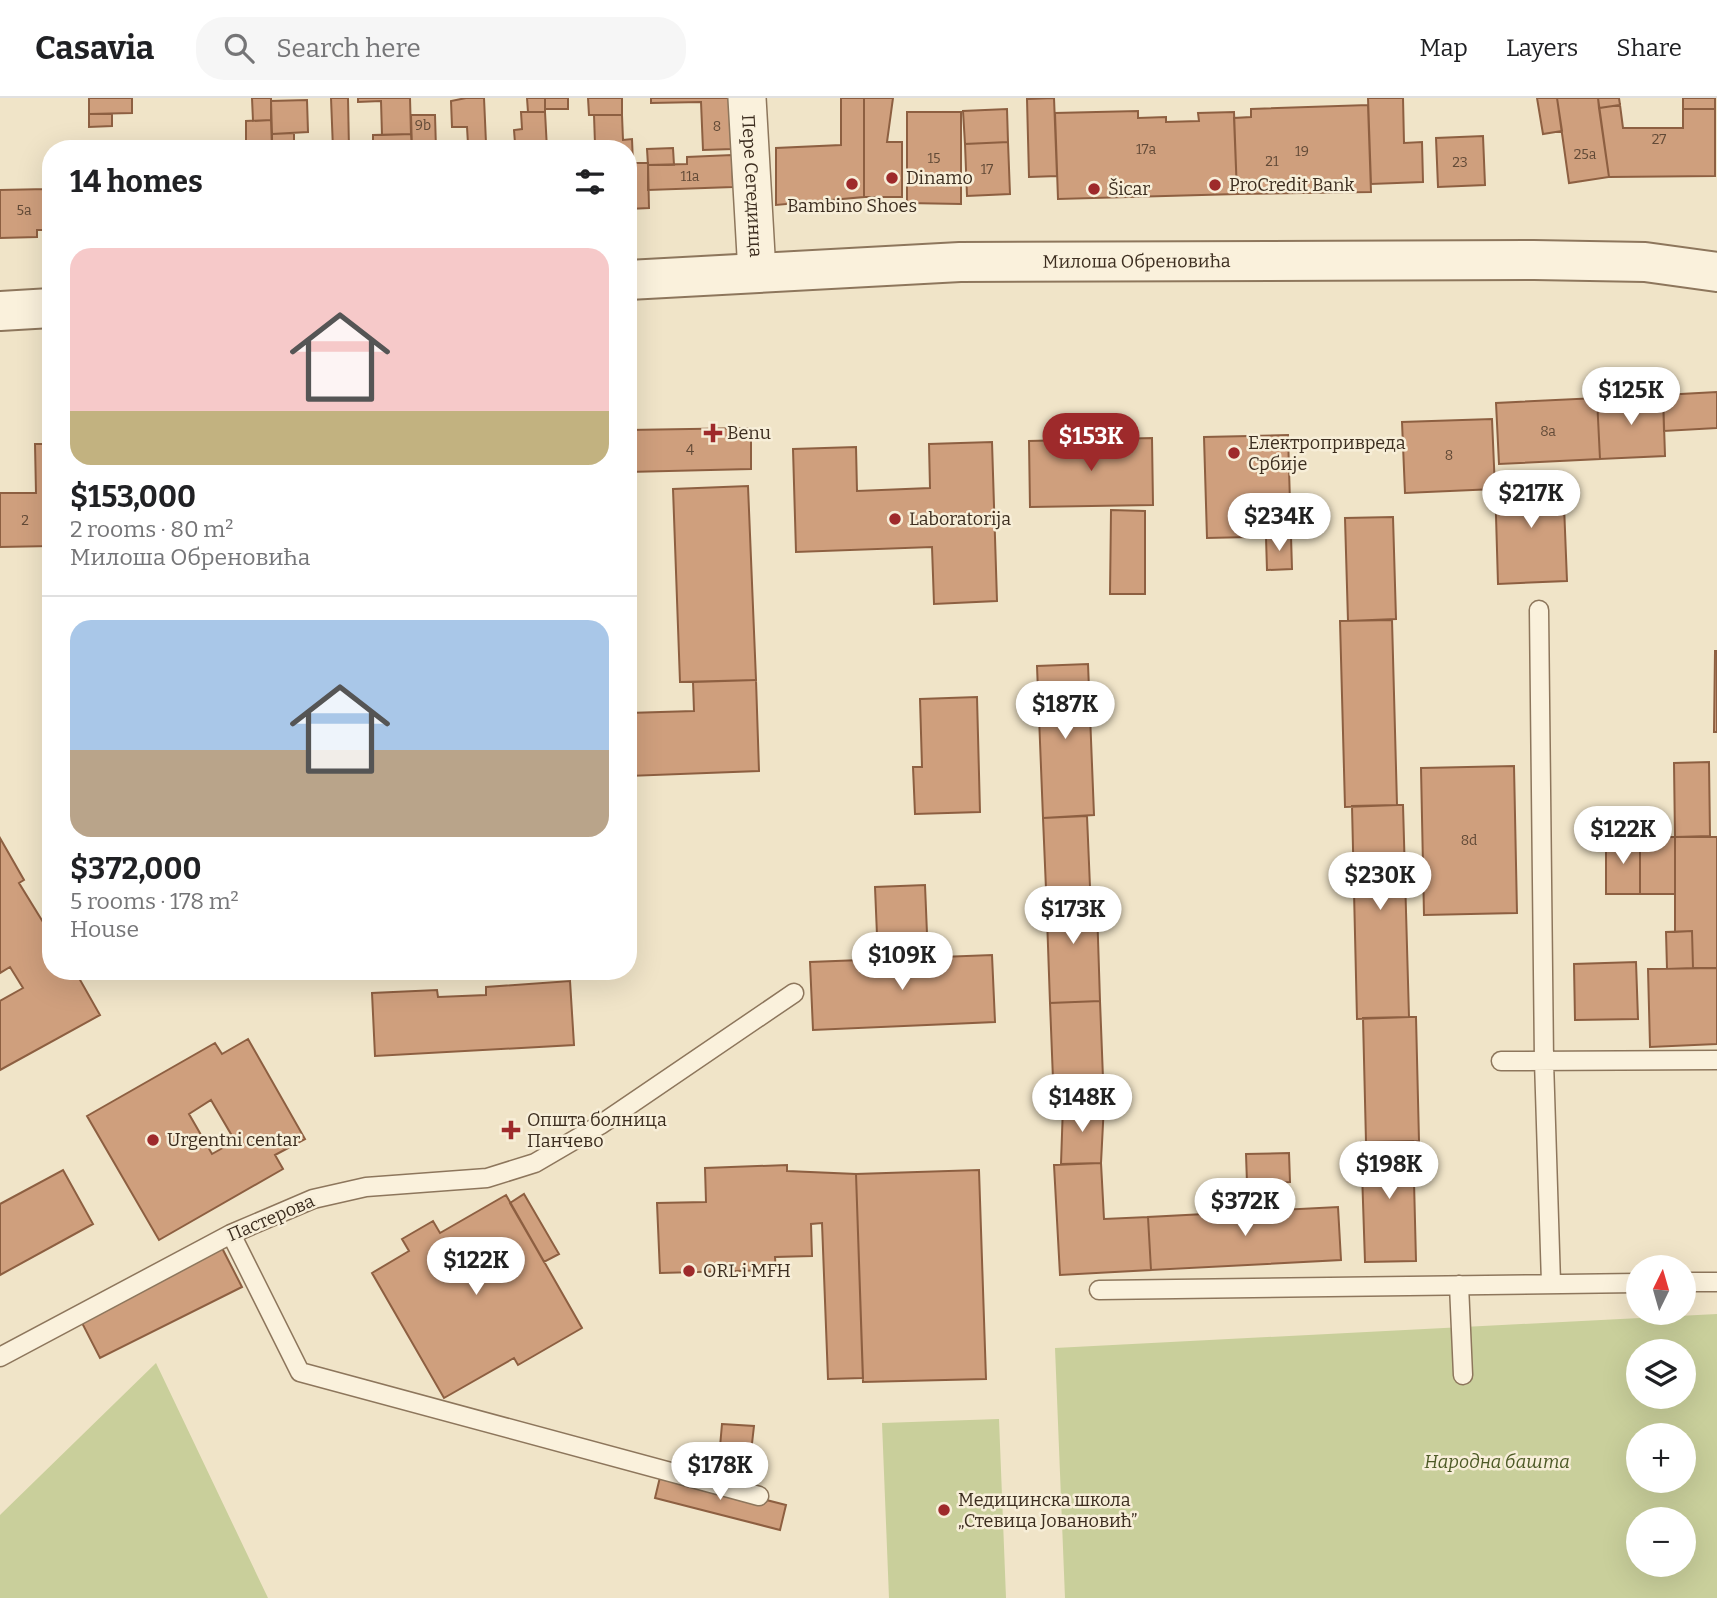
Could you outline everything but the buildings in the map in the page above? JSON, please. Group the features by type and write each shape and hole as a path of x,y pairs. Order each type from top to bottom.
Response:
{"street":[{"name":"Пере Сегединца","path":"747,98 757,273"},
{"name":"Милоша Обреновића","path":"637,280 974,262 1645,262 1713,269"},
{"path":"0,311 42,309"}],"lane":[{"path":"1539,610 1544,1061 1551,1283"},
{"name":"Пастерова","path":"0,1357 231,1234 326,1196 366,1187 486,1178 534,1163 600,1125 794,993"},
{"path":"1501,1061 1717,1060"},
{"path":"231,1234 300,1372 759,1496"},
{"path":"1696,1282 1717,1282"},
{"path":"1100,1290 1626,1283"},
{"path":"1459,1285 1462,1375"}],"green space":[{"name":"Народна башта","path":"1717,1314 1717,1598 1065,1598 1055,1348 1626,1319 1626,1325 1696,1325 1696,1315"},
{"path":"156,1363 268,1598 0,1598 0,1515"},
{"name":"Медицинска школа „Стевица Јовановић”","path":"999,1419 1006,1598 889,1598 882,1423"}],"place":[{"name":"Dinamo","path":"892,178"},
{"name":"Bambino Shoes","path":"852,184"},
{"name":"ProCredit Bank","path":"1215,185"},
{"name":"Šicar","path":"1094,189"},
{"name":"Benu","path":"713,433"},
{"name":"Електропривреда Србије","path":"1234,453"},
{"name":"Laboratorija","path":"895,519"},
{"name":"Општа болница Панчево","path":"511,1130"},
{"name":"Urgentni centar","path":"153,1140"},
{"name":"ORL i MFH","path":"689,1271"},
{"name":"Медицинска школа „Стевица Јовановић”","path":"944,1510"}]}
